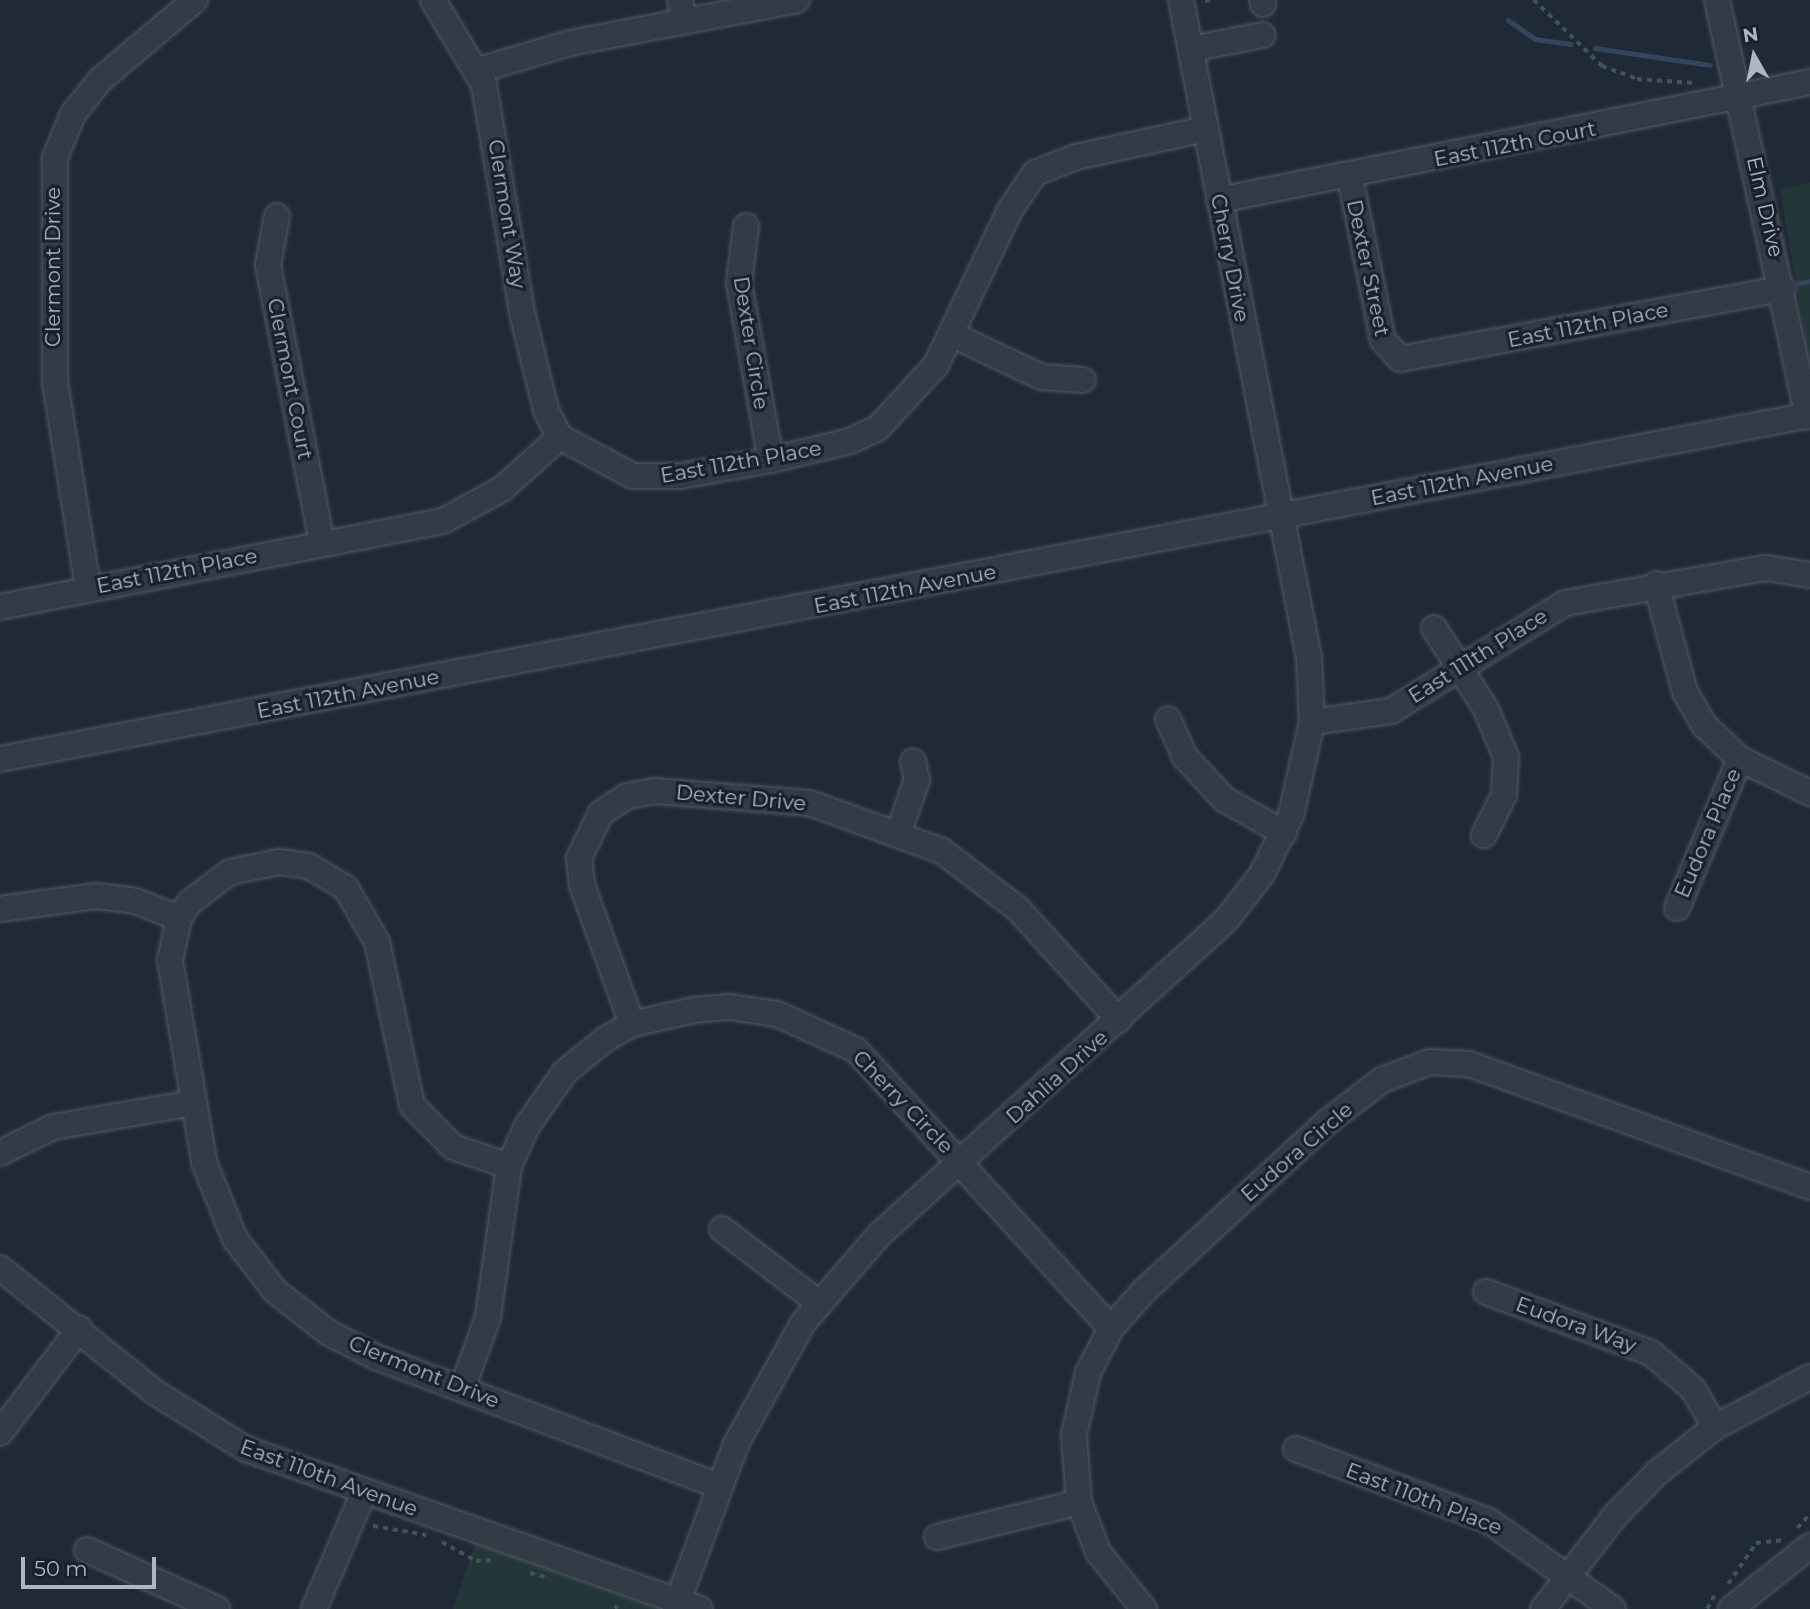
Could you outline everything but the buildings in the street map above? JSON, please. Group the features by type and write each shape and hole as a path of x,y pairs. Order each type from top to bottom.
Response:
{"street":[{"name":"Clermont Drive","path":"88,588 55,382 55,158 73,114 100,80 195,0"},
{"name":"Clermont Way","path":"433,0 479,70 529,353 560,437"},
{"path":"479,70 531,52 682,10 797,0"},
{"name":"Elm Drive","path":"1717,0 1809,416"},
{"name":"Cherry Drive","path":"1193,1 1191,49 1280,515"},
{"path":"1191,49 1263,35"},
{"name":"East 112th Court","path":"1219,200 1350,177 1739,99 1810,82"},
{"name":"East 112th Place","path":"0,607 443,521 502,489 560,437 633,477 680,477 839,445 877,428 910,400 953,335 1010,210 1035,173 1076,157 1205,129"},
{"name":"Dexter Street","path":"1350,177 1382,340 1392,356"},
{"name":"Clermont Court","path":"277,216 268,265 322,543"},
{"name":"Dexter Circle","path":"746,226 739,283 771,460"},
{"name":"East 112th Place","path":"1392,356 1415,358 1783,289"},
{"path":"953,335 1041,377 1083,380"},
{"name":"East 112th Avenue","path":"0,759 1809,416"},
{"name":"Dahlia Drive","path":"684,1606 720,1486 766,1382 820,1304 879,1235 1119,1020 1245,900 1284,833 1312,722 1309,658 1280,515"},
{"name":"East 111th Place","path":"1312,722 1391,710 1565,603 1656,584 1766,568 1810,575"},
{"path":"1656,584 1685,692 1705,726 1740,759 1810,793"},
{"path":"1434,628 1456,668 1486,709 1506,757 1504,795 1484,835"},
{"path":"1168,719 1185,757 1224,799 1284,833"},
{"name":"Eudora Place","path":"1677,908 1740,759"},
{"path":"899,831 917,780 913,761"},
{"name":"Dexter Drive","path":"632,1024 579,871 585,835 615,802 654,791 782,798 899,831 959,862 1009,902 1119,1020"},
{"path":"0,909 96,896 135,901 179,918 208,885 253,865 293,862 334,878 371,926 400,1073 416,1112 453,1147 509,1166"},
{"name":"Clermont Drive","path":"179,918 170,960 194,1102 217,1202 235,1239 275,1291 329,1333 463,1389 720,1486"},
{"name":"Cherry Circle","path":"463,1389 488,1317 509,1166 527,1126 565,1072 632,1024 730,1007 810,1026 879,1070 1111,1328"},
{"name":"Eudora Circle","path":"1144,1609 1098,1552 1079,1502 1073,1455 1077,1409 1111,1328 1326,1123 1381,1080 1430,1062 1498,1071 1810,1187"},
{"path":"0,1153 53,1127 194,1102"},
{"path":"722,1229 820,1304"},
{"name":"East 110th Avenue","path":"0,1268 224,1438 364,1492 684,1606"},
{"name":"Eudora Way","path":"1486,1292 1651,1353 1693,1389 1715,1427"},
{"path":"0,1433 79,1329"},
{"path":"1543,1609 1637,1492 1715,1427 1810,1377"},
{"name":"East 110th Place","path":"1296,1449 1489,1521 1569,1575 1613,1609"},
{"path":"314,1609 364,1492"},
{"path":"937,1537 1079,1502"},
{"path":"1731,1609 1810,1546"},
{"path":"87,1550 217,1609"}],"path":[{"path":"1193,1 1211,0"},
{"path":"1534,0 1602,66 1637,79 1699,85"},
{"path":"1707,1609 1756,1543 1786,1540 1810,1514"},
{"path":"352,1520 407,1537 433,1535 476,1561 499,1560"},
{"path":"520,1566 540,1579 561,1576"},
{"path":"606,1599 616,1607 626,1604"}],"green space":[{"path":"1810,183 1810,364 1780,189"},
{"path":"476,1541 662,1609 453,1609"}],"waterway":[{"path":"1508,20 1535,39 1571,44"},
{"path":"1595,48 1710,65"},
{"path":"1798,283 1810,281"}]}
